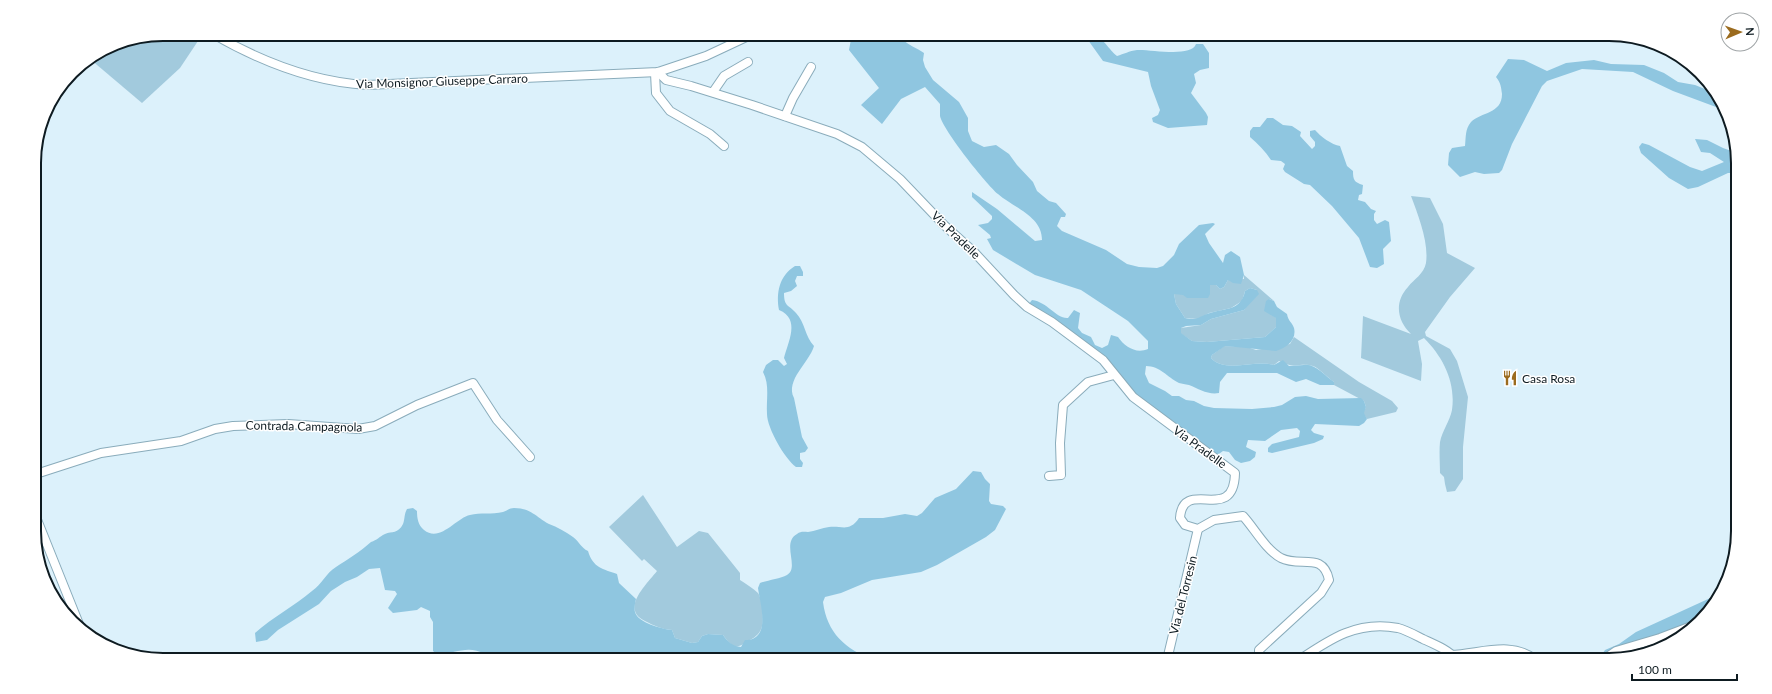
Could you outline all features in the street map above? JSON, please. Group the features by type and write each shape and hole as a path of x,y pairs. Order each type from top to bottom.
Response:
{"street":[{"name":"Via Monsignor Giuseppe Carraro","path":"225,41 287,69 341,84 366,85 656,72 706,56 737,41"},
{"path":"713,92 724,76 748,62"},
{"path":"785,116 793,98 811,67"},
{"name":"Via Pradelle","path":"656,72 666,80 713,92 837,134 862,148 883,163 974,252 1014,296 1103,360 1133,397 1235,473 1232,490 1227,497 1217,500 1193,499 1185,503 1181,509 1180,518 1185,525 1198,529"},
{"path":"656,72 656,93 670,111 710,134 724,146"},
{"path":"1049,476 1061,475 1060,443 1063,404 1088,382 1114,375"},
{"name":"Contrada Campagnola","path":"41,472 101,453 181,441 215,429 233,426 288,424 358,429 375,426 424,402 473,383 497,420 530,457"},
{"path":"1198,529 1214,520 1243,516 1265,544 1281,558 1292,561 1320,563 1327,569 1329,580 1321,592 1259,650 1259,653"},
{"path":"41,529 76,616"},
{"name":"Via del Torresin","path":"1169,653 1198,529"},
{"path":"1310,653 1328,641 1363,627 1399,628 1448,653"},
{"path":"1613,653 1679,631"},
{"path":"1480,653 1507,649 1524,653"}],"shaded area":[{"path":"155,41 198,41 180,68 142,103 94,62 102,57 124,47 140,43"},
{"path":"851,41 904,41 924,53 923,60 925,67 933,80 959,102 968,118 968,131 972,141 984,147 996,145 1009,154 1033,182 1037,191 1049,201 1056,203 1066,214 1065,217 1061,217 1057,226 1062,231 1106,250 1127,264 1139,267 1157,268 1163,266 1174,255 1179,244 1199,225 1215,224 1205,234 1209,243 1223,263 1225,255 1231,251 1240,257 1244,275 1241,284 1233,283 1228,280 1224,287 1220,289 1216,285 1210,285 1210,294 1208,298 1187,298 1183,295 1174,294 1176,304 1185,318 1194,319 1206,314 1232,308 1240,302 1245,291 1250,288 1257,290 1259,294 1244,310 1211,319 1201,325 1186,326 1181,328 1181,333 1192,341 1207,342 1265,337 1276,327 1276,318 1264,311 1266,301 1269,299 1274,301 1277,307 1287,314 1294,328 1294,336 1290,343 1276,351 1225,346 1212,355 1211,358 1217,363 1232,366 1259,364 1274,365 1283,360 1289,366 1308,365 1320,370 1334,382 1334,385 1320,385 1306,379 1296,382 1277,373 1227,373 1220,382 1219,393 1211,393 1179,383 1159,370 1151,366 1146,366 1145,374 1149,383 1172,396 1179,396 1186,400 1194,401 1204,406 1214,408 1252,409 1274,407 1282,405 1295,397 1306,396 1318,399 1361,398 1366,407 1364,413 1367,419 1359,426 1315,424 1311,430 1314,433 1324,436 1323,439 1314,443 1272,453 1268,452 1268,448 1272,444 1299,437 1300,431 1297,428 1281,430 1265,441 1248,440 1246,447 1256,452 1255,457 1250,461 1241,463 1235,460 1229,452 1223,451 1216,456 1137,398 1106,363 1028,305 1032,300 1038,301 1064,318 1068,318 1074,310 1080,313 1078,328 1082,333 1091,337 1095,345 1102,348 1108,345 1111,335 1118,337 1127,347 1131,349 1139,351 1148,349 1148,341 1128,321 1081,290 1035,275 993,250 987,239 991,238 990,235 978,225 988,223 992,219 992,216 972,197 972,192 997,209 1035,241 1042,240 1041,232 1026,213 998,194 975,169 943,123 940,116 940,104 925,87 901,99 882,124 861,105 879,88 849,50"},
{"path":"1089,41 1103,41 1117,56 1137,50 1179,52 1193,48 1196,44 1203,44 1209,53 1209,68 1200,70 1194,74 1196,83 1191,93 1208,117 1207,125 1168,128 1153,122 1152,118 1158,115 1160,110 1151,86 1148,72 1103,61"},
{"path":"1508,59 1524,60 1547,71 1566,63 1594,60 1611,64 1644,65 1664,73 1678,82 1695,85 1706,90 1717,107 1673,91 1633,72 1582,69 1547,81 1542,86 1512,144 1502,170 1499,173 1484,174 1475,172 1460,177 1448,165 1449,153 1452,148 1465,146 1467,130 1471,122 1495,109 1499,105 1502,94 1500,83 1496,77"},
{"path":"1267,118 1273,118 1283,125 1292,126 1301,132 1300,136 1312,149 1315,146 1315,142 1310,136 1310,131 1315,130 1326,140 1340,146 1347,166 1353,171 1353,177 1358,183 1363,185 1362,194 1359,195 1358,200 1365,202 1371,209 1376,211 1374,214 1374,220 1377,224 1385,220 1389,222 1391,241 1383,249 1384,264 1377,268 1370,267 1359,238 1332,206 1310,185 1304,184 1285,172 1283,169 1285,164 1281,161 1271,160 1250,137 1250,131 1253,127 1260,127"},
{"path":"1695,139 1707,140 1730,151 1731,173 1698,187 1688,189 1669,178 1641,153 1639,147 1642,143 1649,145 1690,167 1702,171 1724,162 1710,153 1701,152"},
{"path":"1411,196 1430,198 1443,224 1447,253 1475,268 1450,297 1425,332 1426,336 1450,349 1457,361 1468,397 1463,447 1463,479 1455,491 1447,492 1444,477 1440,473 1440,442 1451,414 1453,400 1447,371 1437,353 1424,338 1418,341 1422,364 1421,381 1361,358 1363,316 1411,334 1406,329 1400,317 1399,305 1410,284 1425,267 1427,255 1422,229"},
{"path":"795,266 800,266 803,276 797,276 795,281 797,286 791,291 784,293 785,301 799,317 814,346 795,378 792,391 802,437 808,448 805,452 800,453 800,459 803,463 802,467 796,467 792,463 773,435 767,414 766,382 763,372 766,365 773,360 778,360 784,366 787,364 784,358 790,338 791,325 790,319 786,314 779,310 778,297 782,280 785,275"},
{"path":"1244,275 1274,301 1269,299 1276,318 1276,327 1265,337 1207,342 1192,341 1180,333 1181,328 1201,325 1211,319 1244,310 1257,290 1250,288 1245,291 1242,301 1231,308 1209,313 1198,319 1185,318 1176,304 1174,294 1210,294 1210,285 1216,285 1220,289 1224,287 1228,280 1244,279"},
{"path":"1294,337 1359,382 1392,401 1398,408 1396,412 1367,419 1363,413 1366,407 1364,401 1334,385 1334,382 1313,366 1290,365 1279,361 1274,365 1259,364 1232,366 1217,363 1211,358 1212,355 1224,346 1247,347 1256,350 1290,344"},
{"path":"973,471 981,472 990,484 989,501 991,504 1003,506 1006,509 995,530 986,537 937,565 921,572 872,580 841,593 825,597 823,602 825,613 833,631 846,645 858,653 483,653 473,650 462,650 448,653 436,653 433,651 433,622 430,617 430,611 421,607 417,610 393,613 388,608 397,594 395,591 385,590 380,568 369,569 357,577 345,582 331,591 319,604 278,630 267,640 256,642 255,633 315,588 329,572 371,542 385,534 395,532 399,529 403,524 407,509 413,508 417,511 420,526 430,533 436,534 470,515 499,513 511,508 520,508 529,511 549,524 567,533 588,551 590,557 599,567 617,574 619,583 636,599 635,612 637,616 645,622 657,627 672,630 675,638 692,643 698,642 702,636 708,634 723,635 730,643 741,647 745,640 753,638 759,634 762,628 762,611 758,588 760,583 787,575 791,572 792,561 790,549 793,538 797,534 829,527 848,527 855,523 859,518 883,518 905,514 917,516 922,513 935,498 956,489"},
{"path":"643,495 677,547 699,531 708,533 740,573 740,580 758,593 762,604 763,623 758,634 738,646 733,646 723,635 708,634 702,636 698,642 692,643 675,638 672,630 655,626 638,616 635,610 635,604 642,590 657,571 644,559 642,561 609,527"},
{"path":"1711,598 1695,617 1670,637 1655,644 1632,651 1603,653 1605,650 1619,644 1636,632"}],"place":[{"name":"Casa Rosa","path":"1510,378"}]}
